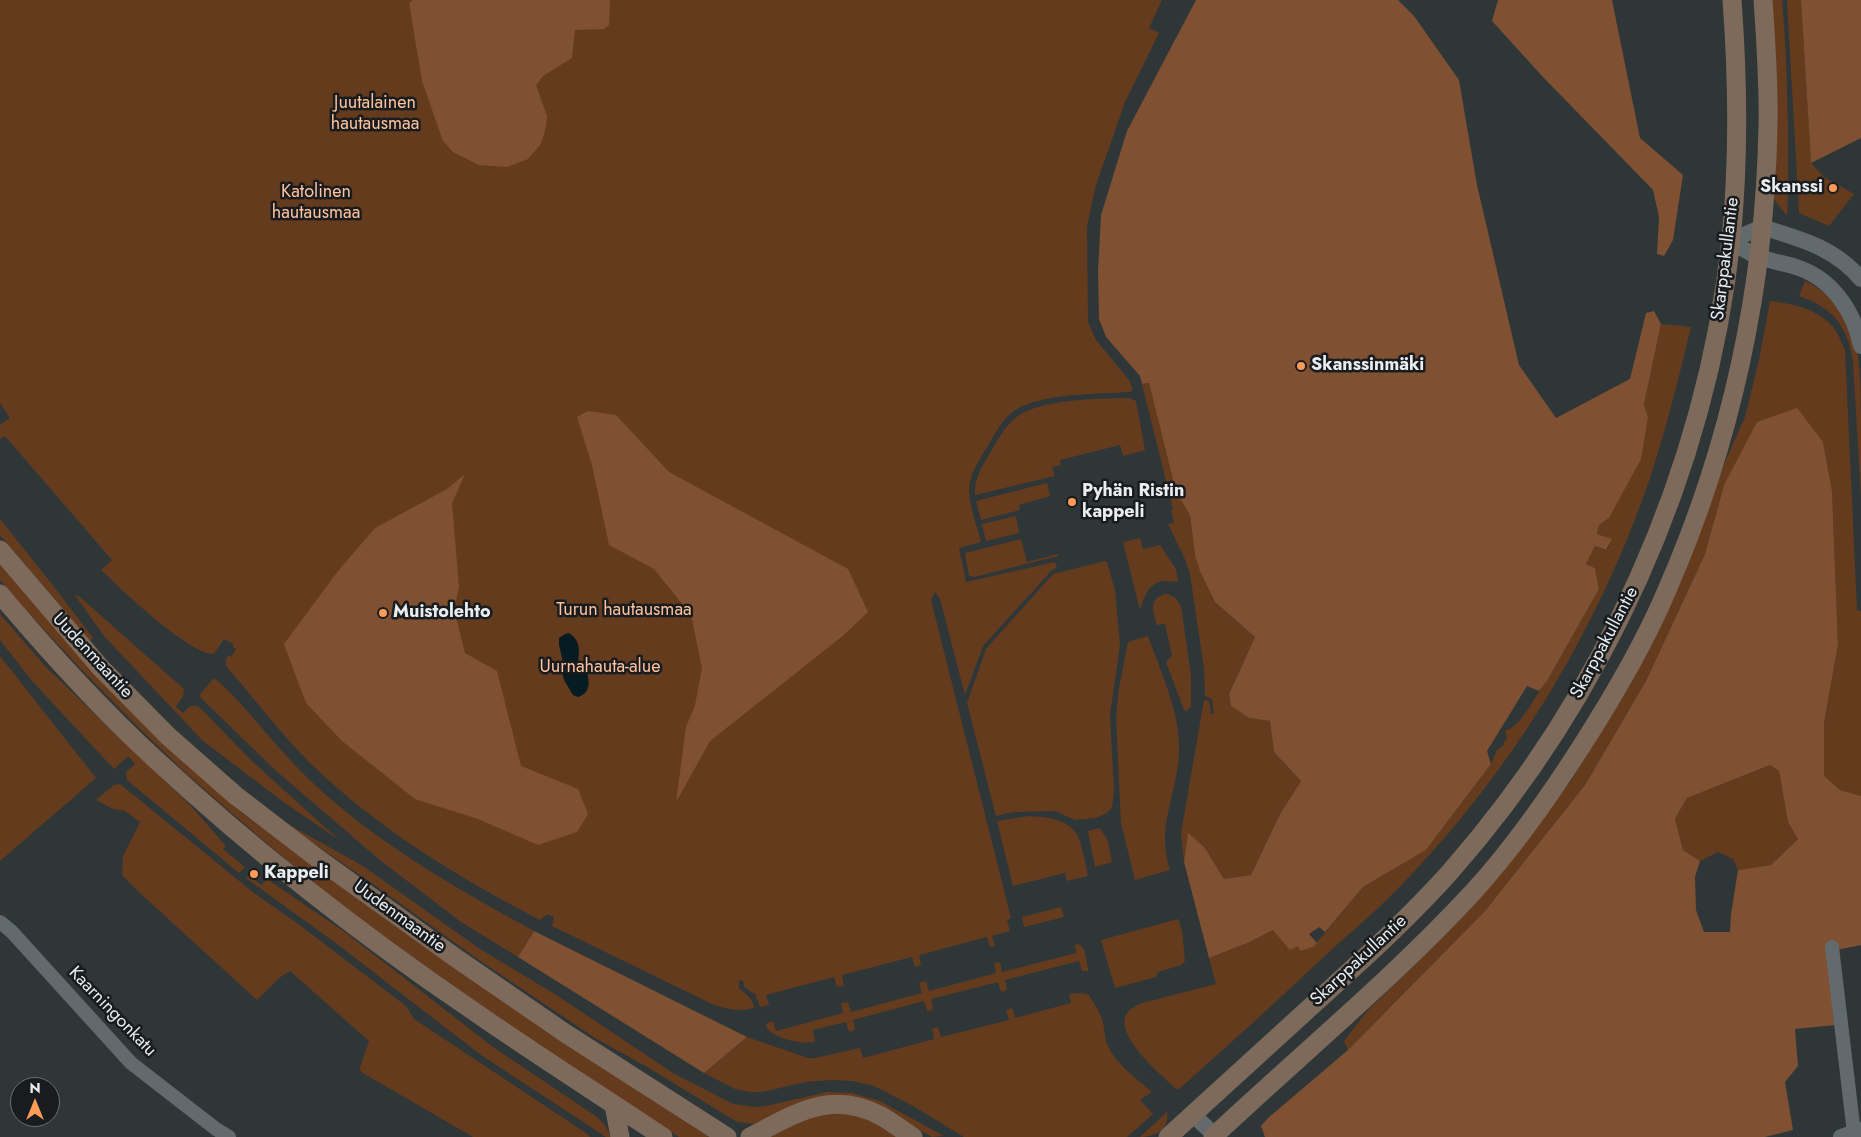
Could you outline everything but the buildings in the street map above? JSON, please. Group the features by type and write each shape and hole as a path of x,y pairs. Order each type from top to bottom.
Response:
{"main road":[{"name":"Skarppakullantie","path":"1168,1137 1375,949 1449,874 1488,827 1539,758 1609,640 1638,581 1660,527 1701,402 1712,354 1730,242 1736,178 1738,124 1737,68 1732,0"},
{"name":"Skarppakullantie","path":"1215,1136 1426,941 1475,889 1508,850 1540,808 1598,720 1634,658 1667,592 1706,489 1732,402 1752,302 1762,227 1768,126 1763,0"},
{"name":"Uudenmaantie","path":"0,550 100,667 168,736 235,795 324,863 456,958 565,1033 727,1137"},
{"name":"Uudenmaantie","path":"0,594 86,691 153,757 300,883 363,932 471,1010 664,1137"},
{"path":"750,1137 808,1108 840,1103 867,1109 913,1137"},
{"path":"614,1105 620,1137"}],"street":[{"path":"1730,242 1762,227 1826,249 1849,266 1861,279"},
{"path":"1730,242 1758,257 1801,268 1818,277 1831,288 1851,313 1861,346"},
{"name":"Kaarningonkatu","path":"0,922 12,932 131,1063 216,1130 229,1137"},
{"path":"1832,947 1852,1133"},
{"path":"1192,1114 1215,1136"}],"green space":[{"name":"Turun hautausmaa","path":"0,0 1162,0 1149,28 1159,33 1125,102 1095,188 1087,227 1088,322 1096,340 1129,380 1133,390 1130,392 1054,398 1025,405 1014,411 1003,422 978,462 971,477 969,496 981,542 959,548 966,582 1055,562 1057,568 1052,570 983,646 965,695 940,599 935,592 931,600 1011,918 1007,920 1010,931 992,936 995,946 990,947 987,937 919,955 921,965 915,967 912,957 842,975 844,986 837,987 834,977 766,995 769,1005 760,1007 755,994 745,988 743,981 739,980 739,988 751,999 754,1008 743,1010 712,1004 552,926 554,917 547,914 540,920 510,904 449,869 391,830 336,787 311,764 278,728 226,666 228,655 231,657 236,649 233,647 233,644 224,639 214,654 202,651 188,644 172,632 123,591 101,570 112,560 5,436 0,439 0,425 10,418 0,403"},
{"path":"1771,0 1782,0 1788,128 1787,216 1773,198"},
{"path":"1787,0 1801,0 1811,163 1824,177 1854,194 1829,226 1799,213"},
{"path":"1805,281 1823,292 1837,306 1847,321 1854,338 1858,357 1861,396 1861,497 1851,350 1843,329 1837,320 1822,306 1799,296"},
{"path":"1770,301 1805,308 1821,316 1836,330 1845,350 1857,610 1861,611 1861,796 1840,790 1824,777 1824,723 1838,644 1832,491 1823,442 1724,485 1705,554 1646,681 1585,785 1485,911 1348,1050 1344,1041 1368,1010 1436,944 1505,867 1570,782 1629,687 1680,582 1724,464 1745,417 1759,360"},
{"path":"1661,324 1691,327 1659,450 1634,522 1614,570 1591,618 1539,709 1479,796 1411,875 1370,915 1178,1090 1152,1067 1134,1045 1125,1024 1126,1015 1129,1011 1142,1003 1216,984 1209,958 1250,942 1273,930 1298,946 1313,947 1363,887 1426,850 1491,764 1497,750 1504,745 1507,739 1505,731 1523,717 1547,681 1599,589 1595,568 1586,564 1595,546 1604,550 1608,549 1611,539 1597,534 1599,525 1609,518 1648,418 1644,404"},
{"path":"1149,383 1176,492 1190,515 1195,555 1215,602 1255,637 1229,694 1231,706 1249,718 1270,721 1274,752 1301,781 1280,814 1251,875 1224,879 1205,848 1188,834 1184,862 1181,833 1204,700 1209,701 1211,714 1214,714 1212,699 1205,696 1204,669 1190,574 1168,524 1174,523 1171,510 1173,509 1142,384"},
{"path":"1129,398 1136,401 1145,450 1123,456 1120,445 1060,460 1061,465 1052,467 1055,476 975,495 979,473 995,444 1010,423 1025,412 1053,403"},
{"path":"1047,483 1050,496 1019,505 1020,510 981,520 976,501"},
{"path":"1016,516 1019,533 986,541 982,524"},
{"path":"0,519 93,638 90,641 0,535"},
{"path":"1140,538 1143,549 1160,545 1176,569 1178,582 1166,581 1155,584 1148,591 1140,610 1123,542"},
{"path":"1021,539 1027,562 1058,554 1058,556 974,577 969,576 965,553"},
{"path":"0,562 194,770 242,813 435,954 709,1137 679,1137 611,1093 509,1025 364,923 285,859 189,776 82,670 0,580"},
{"path":"1107,562 1115,590 1120,645 1110,714 1114,791 1112,807 1107,813 1096,818 1075,820 1055,811 1013,812 996,816 967,703 986,649 1053,574"},
{"path":"74,594 81,598 184,689 183,696 176,707 183,713 190,706 198,706 253,762 339,840 282,801 202,740 104,636"},
{"path":"1165,594 1174,597 1181,606 1191,676 1191,707 1186,711 1166,662 1172,656 1165,624 1157,625 1153,611 1156,599"},
{"path":"0,614 44,665 191,806 226,846 223,849 245,867 239,873 127,780 126,772 135,764 128,756 114,769 32,681 0,640"},
{"path":"1148,636 1176,718 1179,758 1167,817 1165,840 1170,870 1135,880 1121,823 1116,717 1119,688 1128,642"},
{"path":"0,656 96,778 0,861"},
{"path":"214,678 235,697 307,777 356,820 430,871 534,931 518,957 461,922 381,861 275,770 201,698 200,694"},
{"path":"1770,765 1779,771 1788,822 1798,839 1771,865 1738,870 1733,859 1718,852 1700,861 1683,850 1675,819 1687,798"},
{"path":"120,784 254,893 297,923 406,1006 414,1019 590,1137 473,1137 361,1072 360,1067 369,1041 290,971 279,978 257,1000 122,875 123,856 140,822 125,811 113,809 96,800 114,785"},
{"path":"1029,816 1061,821 1076,833 1080,841 1088,876 1067,881 1065,873 1013,886 997,821"},
{"path":"293,827 363,866 480,949 558,996 673,1073 733,1104 755,1107 766,1106 827,1092 852,1093 880,1101 944,1136 932,1137 878,1106 754,1124 737,1122 649,1068 595,1038 476,958 291,828"},
{"path":"1100,828 1108,841 1112,862 1095,867 1088,831"},
{"path":"249,875 261,885 267,879 346,933 493,1047 597,1117 604,1124 611,1137 606,1137 481,1055 337,944 246,878"},
{"path":"1061,907 1064,917 1024,927 1022,917"},
{"path":"1178,919 1182,930 1185,961 1181,965 1158,972 1156,977 1115,988 1101,940"},
{"path":"1077,944 1084,949 1088,971 1082,971 1079,961 1005,980 1007,990 1001,992 998,982 931,999 933,1010 927,1011 924,1001 853,1020 855,1030 849,1032 846,1022 813,1030 815,1041 810,1042 797,1042 782,1038 769,1031 766,1027 767,1023 773,1021 776,1031 843,1013 841,1003 848,1002 851,1012 922,993 919,983 926,981 929,991 996,973 994,963 1000,962 1002,972 1076,953 1075,945"},
{"path":"1069,994 1088,994 1098,1009 1103,1022 1107,1043 1116,1059 1152,1092 1140,1100 1153,1114 1127,1137 964,1137 915,1107 874,1086 853,1081 831,1080 806,1082 762,1092 751,1092 735,1089 704,1073 747,1037 808,1058 860,1048 863,1058 934,1039 932,1029 938,1027 941,1037 1009,1020 1006,1010 1012,1008 1015,1018 1071,1003"},
{"path":"835,1112 868,1117 900,1137 764,1137 814,1115"},
{"path":"1167,1112 1166,1124 1160,1131 1151,1136 1140,1137"}],"shaded area":[{"path":"413,0 610,0 609,25 604,29 575,30 572,58 543,76 536,85 547,116 546,127 541,144 528,159 507,167 479,165 453,152 443,141 422,81 409,3"},
{"path":"1196,0 1398,0 1414,16 1459,80 1477,185 1519,365 1556,418 1630,379 1646,313 1654,311 1661,324 1644,404 1648,417 1641,459 1609,518 1599,525 1597,534 1612,539 1606,550 1595,546 1586,564 1595,568 1599,589 1547,681 1539,691 1527,686 1487,751 1491,764 1426,850 1363,887 1325,932 1319,927 1309,934 1317,943 1313,947 1300,951 1298,946 1290,950 1273,930 1250,942 1209,958 1184,862 1188,833 1205,848 1224,879 1251,875 1280,814 1301,781 1274,752 1270,721 1249,718 1231,706 1229,694 1255,637 1215,602 1200,571 1195,555 1190,515 1176,492 1149,383 1142,384 1140,376 1106,337 1099,319 1098,271 1101,215 1127,131"},
{"path":"1498,0 1612,0 1640,138 1683,175 1673,240 1664,256 1657,254 1659,217 1653,190 1542,76 1492,21"},
{"path":"1801,0 1861,0 1861,138 1811,163"},
{"path":"1797,408 1823,442 1832,491 1838,644 1824,723 1824,776 1840,790 1861,796 1861,945 1827,952 1836,1025 1795,1029 1798,1066 1785,1082 1793,1130 1765,1137 1265,1137 1261,1126 1268,1118 1348,1050 1485,911 1585,785 1646,681 1705,554 1724,485 1757,422","holes":["1770,765 1779,771 1788,822 1798,839 1771,865 1738,870 1730,932 1704,932 1696,910 1695,877 1700,861 1683,850 1675,819 1687,798"]},
{"path":"588,411 616,415 669,472 848,569 868,612 844,635 710,741 676,802 686,727 695,705 702,668 691,615 654,569 609,545 592,465 577,417"},
{"path":"465,474 452,503 459,587 454,609 465,653 497,671 521,766 578,789 588,814 577,832 538,845 478,819 415,799 342,741 306,703 284,644 338,571 375,528 447,489"},
{"path":"534,931 747,1037 704,1073 518,957"}],"water":[{"path":"569,633 578,644 578,667 587,673 589,680 587,690 578,697 573,695 564,680 562,671 563,662 559,638"}],"place":[{"name":"Skanssi","path":"1833,188"},
{"name":"Skanssinmäki","path":"1301,366"},
{"name":"Pyhän Ristin kappeli","path":"1072,502"},
{"name":"Muistolehto","path":"383,613"},
{"name":"Kappeli","path":"254,874"}],"park label":[{"name":"Juutalainen hautausmaa","path":"375,114"},
{"name":"Katolinen hautausmaa","path":"316,203"},
{"name":"Uurnahauta-alue","path":"600,668"}]}
